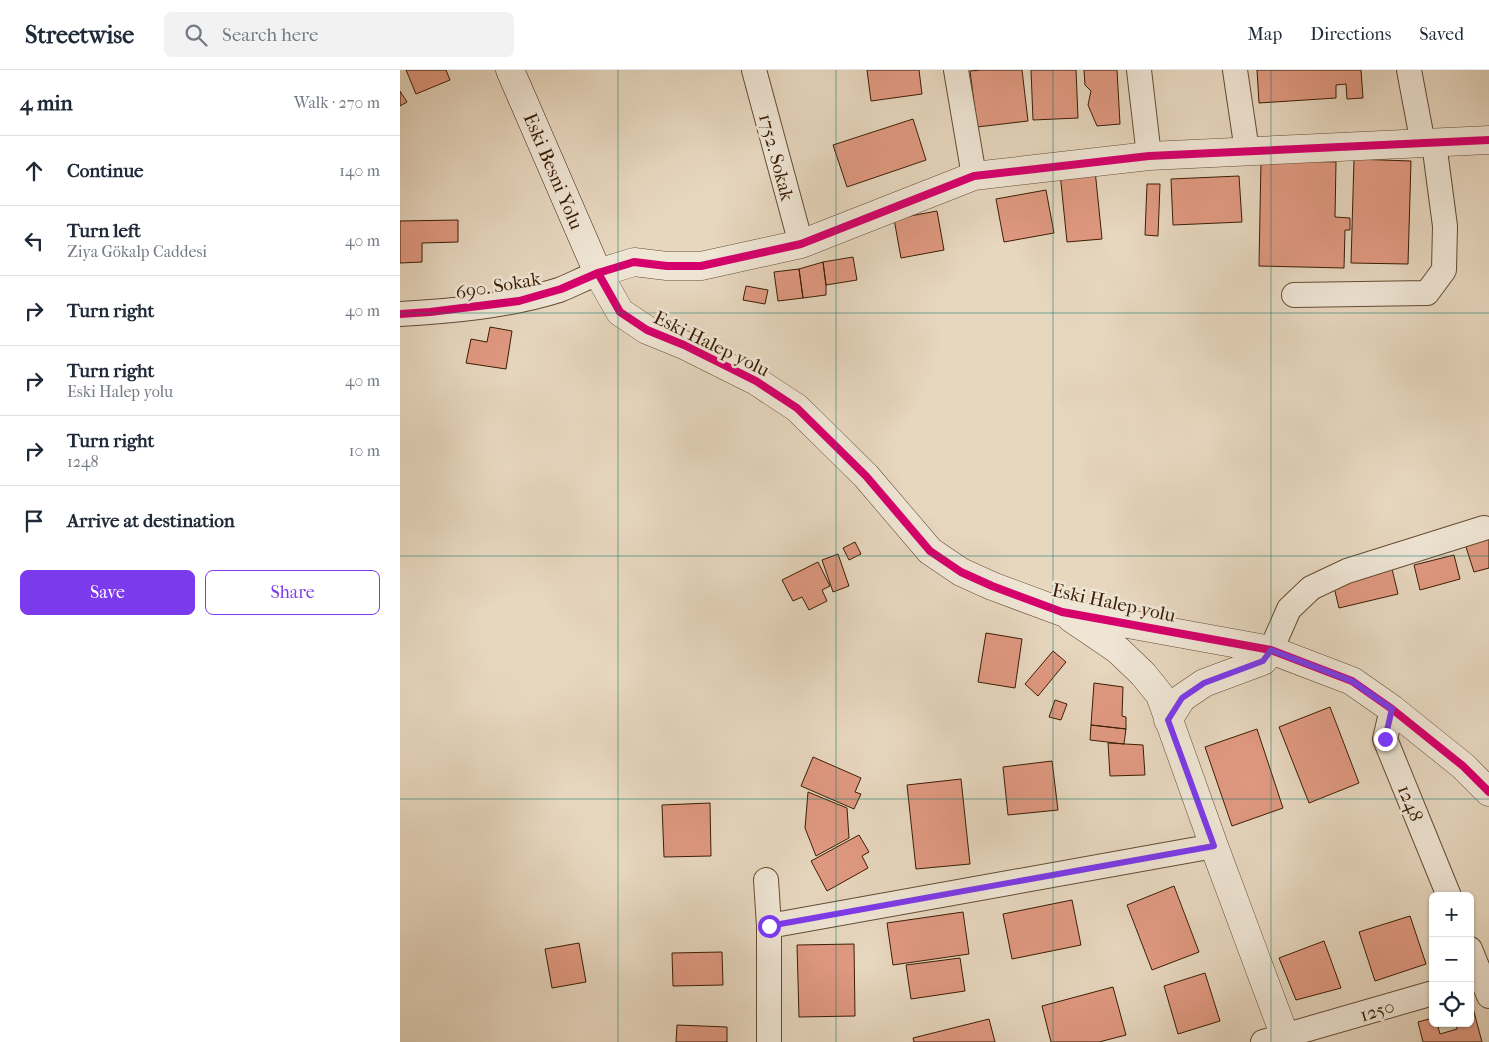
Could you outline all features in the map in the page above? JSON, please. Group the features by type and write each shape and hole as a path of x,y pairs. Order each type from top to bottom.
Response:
{"street":[{"name":"Eski Besni Yolu","path":"510,70 598,273"},
{"name":"1752. Sokak","path":"754,70 801,244"},
{"path":"956,70 974,176"},
{"path":"1139,70 1149,156"},
{"path":"1235,70 1247,151"},
{"path":"1294,295 1426,293 1444,270 1445,226 1429,144 1409,70"},
{"path":"598,273 634,262 667,266 701,266 801,244 974,176 1149,156 1489,140"},
{"name":"690. Sokak","path":"400,314 430,312 518,300 561,289 598,273"},
{"name":"Eski Halep yolu","path":"598,273 620,312 647,330 684,345 756,381 796,408 866,476 930,551 961,572 992,586 1062,612 1271,650 1352,681 1392,709 1463,766 1489,792"},
{"path":"1168,720 1182,698 1204,683 1263,661 1271,650 1289,609 1311,588 1347,571 1484,528"},
{"path":"1062,612 1118,650 1143,674 1160,696 1214,846 1279,1040"},
{"name":"1248","path":"1392,709 1385,739 1447,892"},
{"path":"769,926 1214,846"},
{"path":"766,880 769,926 769,1042"},
{"path":"1474,963 1480,985"},
{"name":"1250","path":"1279,1040 1429,994"}],"building":[{"path":"406,70 446,70 450,80 416,94"},
{"path":"867,70 919,70 922,94 871,101"},
{"path":"1022,70 1028,121 977,127 970,71"},
{"path":"1031,70 1076,70 1078,118 1033,120"},
{"path":"1084,70 1117,70 1120,124 1097,126 1088,105 1091,91 1085,85"},
{"path":"1257,70 1361,70 1363,98 1347,99 1346,84 1336,85 1336,98 1259,103"},
{"path":"400,91 407,102 400,106"},
{"path":"913,119 926,160 847,187 833,145"},
{"path":"1354,159 1411,161 1408,264 1351,263"},
{"path":"1261,160 1336,162 1335,217 1350,218 1350,230 1345,230 1344,268 1259,266"},
{"path":"1095,170 1102,239 1067,242 1060,173"},
{"path":"1239,176 1242,222 1173,225 1171,179"},
{"path":"1147,184 1160,184 1158,236 1145,235"},
{"path":"1046,190 1054,233 1004,242 996,199"},
{"path":"937,211 944,250 901,258 894,219"},
{"path":"458,220 458,242 422,243 422,262 400,263 400,221"},
{"path":"853,257 857,280 826,285 823,262"},
{"path":"823,262 826,295 803,298 799,269"},
{"path":"799,269 803,298 778,301 774,272"},
{"path":"746,286 768,290 765,304 743,300"},
{"path":"490,327 512,331 506,369 466,363 471,339 487,342"},
{"path":"1489,536 1489,568 1474,572 1465,544"},
{"path":"855,542 861,554 849,560 843,548"},
{"path":"838,554 849,586 833,592 822,560"},
{"path":"1454,555 1460,579 1420,590 1414,565"},
{"path":"818,562 830,586 822,590 827,601 809,610 802,597 793,601 782,580"},
{"path":"1392,569 1398,594 1339,608 1333,583"},
{"path":"986,633 1022,639 1015,688 978,682"},
{"path":"1053,651 1066,662 1038,696 1025,684"},
{"path":"1094,683 1123,687 1122,716 1126,717 1126,729 1091,725"},
{"path":"1055,700 1067,704 1061,720 1049,717"},
{"path":"1330,707 1359,783 1309,803 1279,727"},
{"path":"1091,725 1126,729 1124,744 1090,740"},
{"path":"1257,729 1283,808 1232,826 1205,747"},
{"path":"1108,743 1143,745 1145,775 1110,776"},
{"path":"813,757 861,778 855,792 861,794 854,809 801,786"},
{"path":"1052,761 1058,810 1008,815 1003,767"},
{"path":"961,779 970,864 916,869 907,785"},
{"path":"808,792 847,808 849,838 816,856 805,828"},
{"path":"710,803 711,856 664,857 662,805"},
{"path":"859,835 869,852 862,856 868,868 827,891 811,861"},
{"path":"1174,886 1199,952 1152,970 1127,905"},
{"path":"1072,900 1081,945 1012,959 1003,914"},
{"path":"963,912 969,954 893,965 887,923"},
{"path":"1410,916 1426,964 1375,981 1359,932"},
{"path":"1324,941 1341,988 1296,1000 1279,958"},
{"path":"579,943 586,982 552,988 545,949"},
{"path":"854,944 855,1016 799,1017 797,945"},
{"path":"722,952 723,985 673,986 672,953"},
{"path":"960,958 965,991 911,999 906,965"},
{"path":"1205,973 1220,1021 1178,1034 1164,986"},
{"path":"1113,987 1126,1035 1099,1042 1051,1042 1042,1006"},
{"path":"1474,1012 1482,1042 1423,1042 1418,1022 1429,1019 1429,1027 1438,1027 1440,1034 1457,1029 1457,1027 1474,1027"},
{"path":"989,1019 995,1042 914,1042 913,1038"},
{"path":"677,1025 727,1027 727,1042 676,1042"}],"cycle path":[{"path":"400,314 519,301 561,289 598,273 634,262 667,266 701,266 801,244 974,176 1149,156 1489,140"},
{"path":"598,273 620,312 647,330 684,345 756,381 797,408 866,476 930,551 961,572 992,586 1062,612 1271,650 1352,681 1392,709 1463,766 1489,792"}],"route":[{"path":"769,926 1214,846 1168,720 1182,698 1204,683 1263,661 1271,650 1352,681 1392,709 1385,739"}]}
